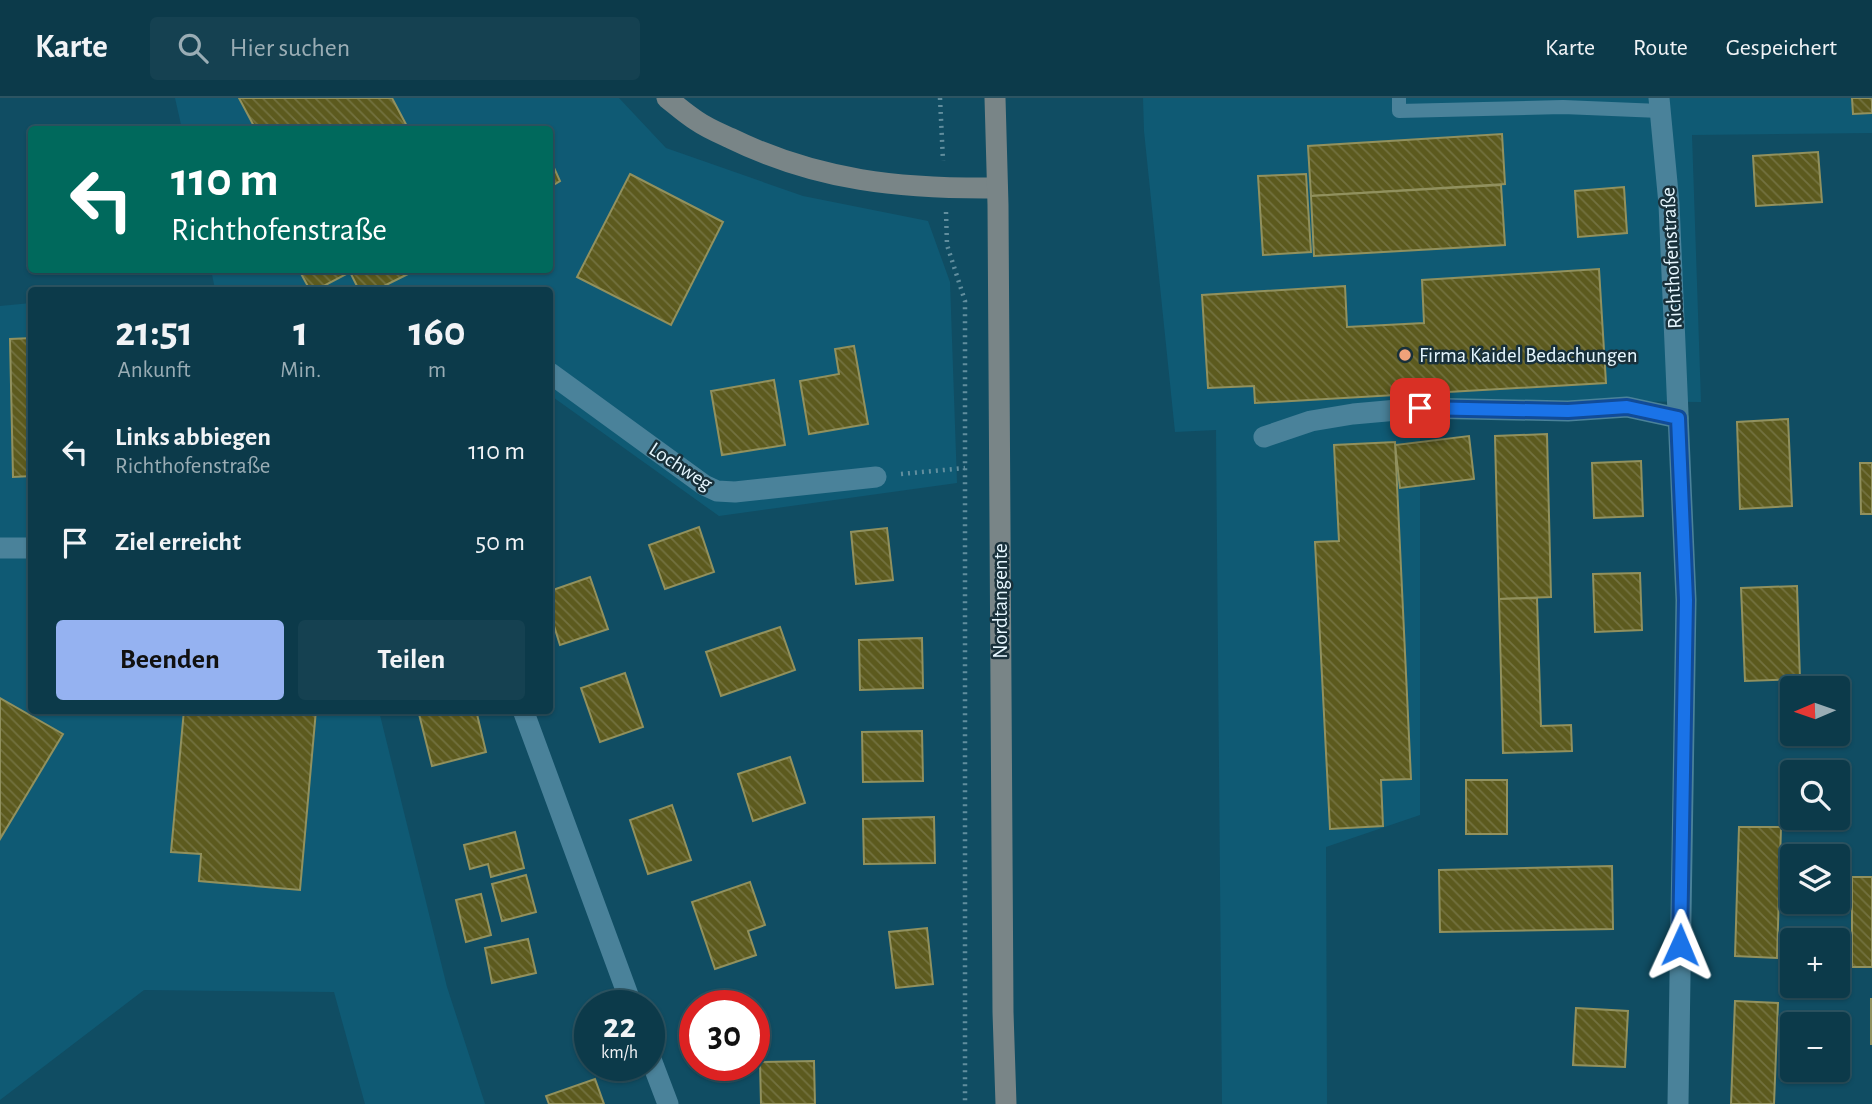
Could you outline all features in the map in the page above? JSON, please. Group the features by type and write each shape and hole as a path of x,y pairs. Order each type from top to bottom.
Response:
{"main road":[{"path":"667,98 698,122 755,150 812,170 904,187 997,188"},
{"name":"Nordtangente","path":"995,98 1006,1104"}],"street":[{"name":"Richthofenstraße","path":"1659,104 1669,204 1686,600 1678,1104"},
{"name":"Lochweg","path":"553,375 704,485 717,491 735,492 876,477"},
{"path":"1264,437 1311,421 1420,408 1568,411 1627,407 1678,418"},
{"path":"0,548 28,548"},
{"path":"524,714 626,990"},
{"path":"659,1081 668,1104"}],"lane":[{"path":"1399,98 1399,111 1563,102 1659,104"}],"path":[{"path":"940,98 947,245 965,301 965,1104"},
{"path":"876,477 965,468"}],"shaded area":[{"path":"175,98 619,98 666,148 803,196 928,221 950,282 957,483 719,516 553,397 553,287 215,287 212,273 553,273 553,126 181,126"},
{"path":"1143,98 1872,98 1872,133 1692,135 1701,402 1477,400 1420,408 1420,815 1326,847 1327,1104 1222,1104 1216,430 1175,432 1144,131"},
{"path":"28,303 28,714 380,714 447,987 485,1104 365,1104 334,992 144,990 0,1100 0,306"}],"building":[{"path":"239,98 392,98 407,126 254,126"},
{"path":"1852,98 1872,98 1872,113 1853,114"},
{"path":"1502,134 1505,184 1311,196 1308,146"},
{"path":"1818,152 1822,202 1756,206 1753,156"},
{"path":"553,166 560,181 553,185"},
{"path":"630,174 723,222 671,325 577,277"},
{"path":"1306,174 1311,252 1263,255 1258,176"},
{"path":"1501,185 1505,245 1314,256 1311,196"},
{"path":"1624,187 1627,233 1578,237 1575,191"},
{"name":"Firma Kaidel Bedachungen","path":"1599,269 1606,383 1255,403 1254,386 1208,388 1202,295 1345,286 1347,327 1424,323 1422,280"},
{"path":"301,273 348,273 322,287 308,287"},
{"path":"350,273 410,273 382,287 358,287"},
{"path":"28,338 28,476 13,477 10,339"},
{"path":"854,346 868,424 809,434 800,381 839,374 835,349"},
{"path":"774,380 785,445 722,455 711,391"},
{"path":"1788,419 1792,506 1740,509 1737,422"},
{"path":"1547,434 1551,597 1499,599 1495,436"},
{"path":"1469,436 1474,479 1400,488 1395,445"},
{"path":"1395,442 1411,779 1381,780 1383,826 1330,829 1315,542 1339,541 1334,445"},
{"path":"1641,461 1643,516 1594,518 1592,463"},
{"path":"1860,463 1872,463 1872,514 1861,514"},
{"path":"699,527 714,572 665,589 649,545"},
{"path":"887,528 893,580 856,584 851,532"},
{"path":"1640,573 1642,630 1595,632 1593,574"},
{"path":"590,577 608,629 560,645 553,623 553,590"},
{"path":"1797,586 1800,676 1745,681 1741,588"},
{"path":"1537,598 1541,726 1571,725 1572,751 1503,753 1499,599"},
{"path":"780,627 795,670 721,696 706,652"},
{"path":"922,638 923,688 860,690 859,640"},
{"path":"625,673 643,727 600,742 581,688"},
{"path":"0,698 63,734 0,839"},
{"path":"184,714 316,714 300,890 199,881 201,854 171,852"},
{"path":"419,714 477,714 486,752 432,766"},
{"path":"922,731 923,781 863,782 862,732"},
{"path":"790,757 805,803 753,821 738,774"},
{"path":"1466,780 1507,780 1507,834 1466,834"},
{"path":"672,805 691,860 648,874 630,820"},
{"path":"934,817 935,863 864,864 863,819"},
{"path":"1739,827 1780,827 1777,958 1735,956"},
{"path":"515,832 524,868 491,877 488,864 470,869 464,845"},
{"path":"1612,866 1613,929 1440,932 1439,870"},
{"path":"526,875 536,912 502,921 492,884"},
{"path":"1852,877 1872,877 1872,967 1852,967"},
{"path":"750,882 765,925 748,931 756,955 715,969 692,902"},
{"path":"481,894 491,935 466,942 456,900"},
{"path":"927,928 933,984 896,988 889,932"},
{"path":"528,939 536,973 492,983 485,948"},
{"path":"1872,999 1872,1044 1871,1044"},
{"path":"1735,1001 1778,1003 1774,1104 1731,1104"},
{"path":"1576,1008 1628,1011 1625,1067 1573,1065"},
{"path":"814,1061 815,1104 761,1104 760,1081 770,1081 770,1062"},
{"path":"596,1081 604,1104 549,1104 546,1096"}],"place":[{"name":"Firma Kaidel Bedachungen","path":"1405,355"}],"route":[{"path":"1420,408 1568,411 1627,407 1678,418 1686,600 1680,945"}]}
